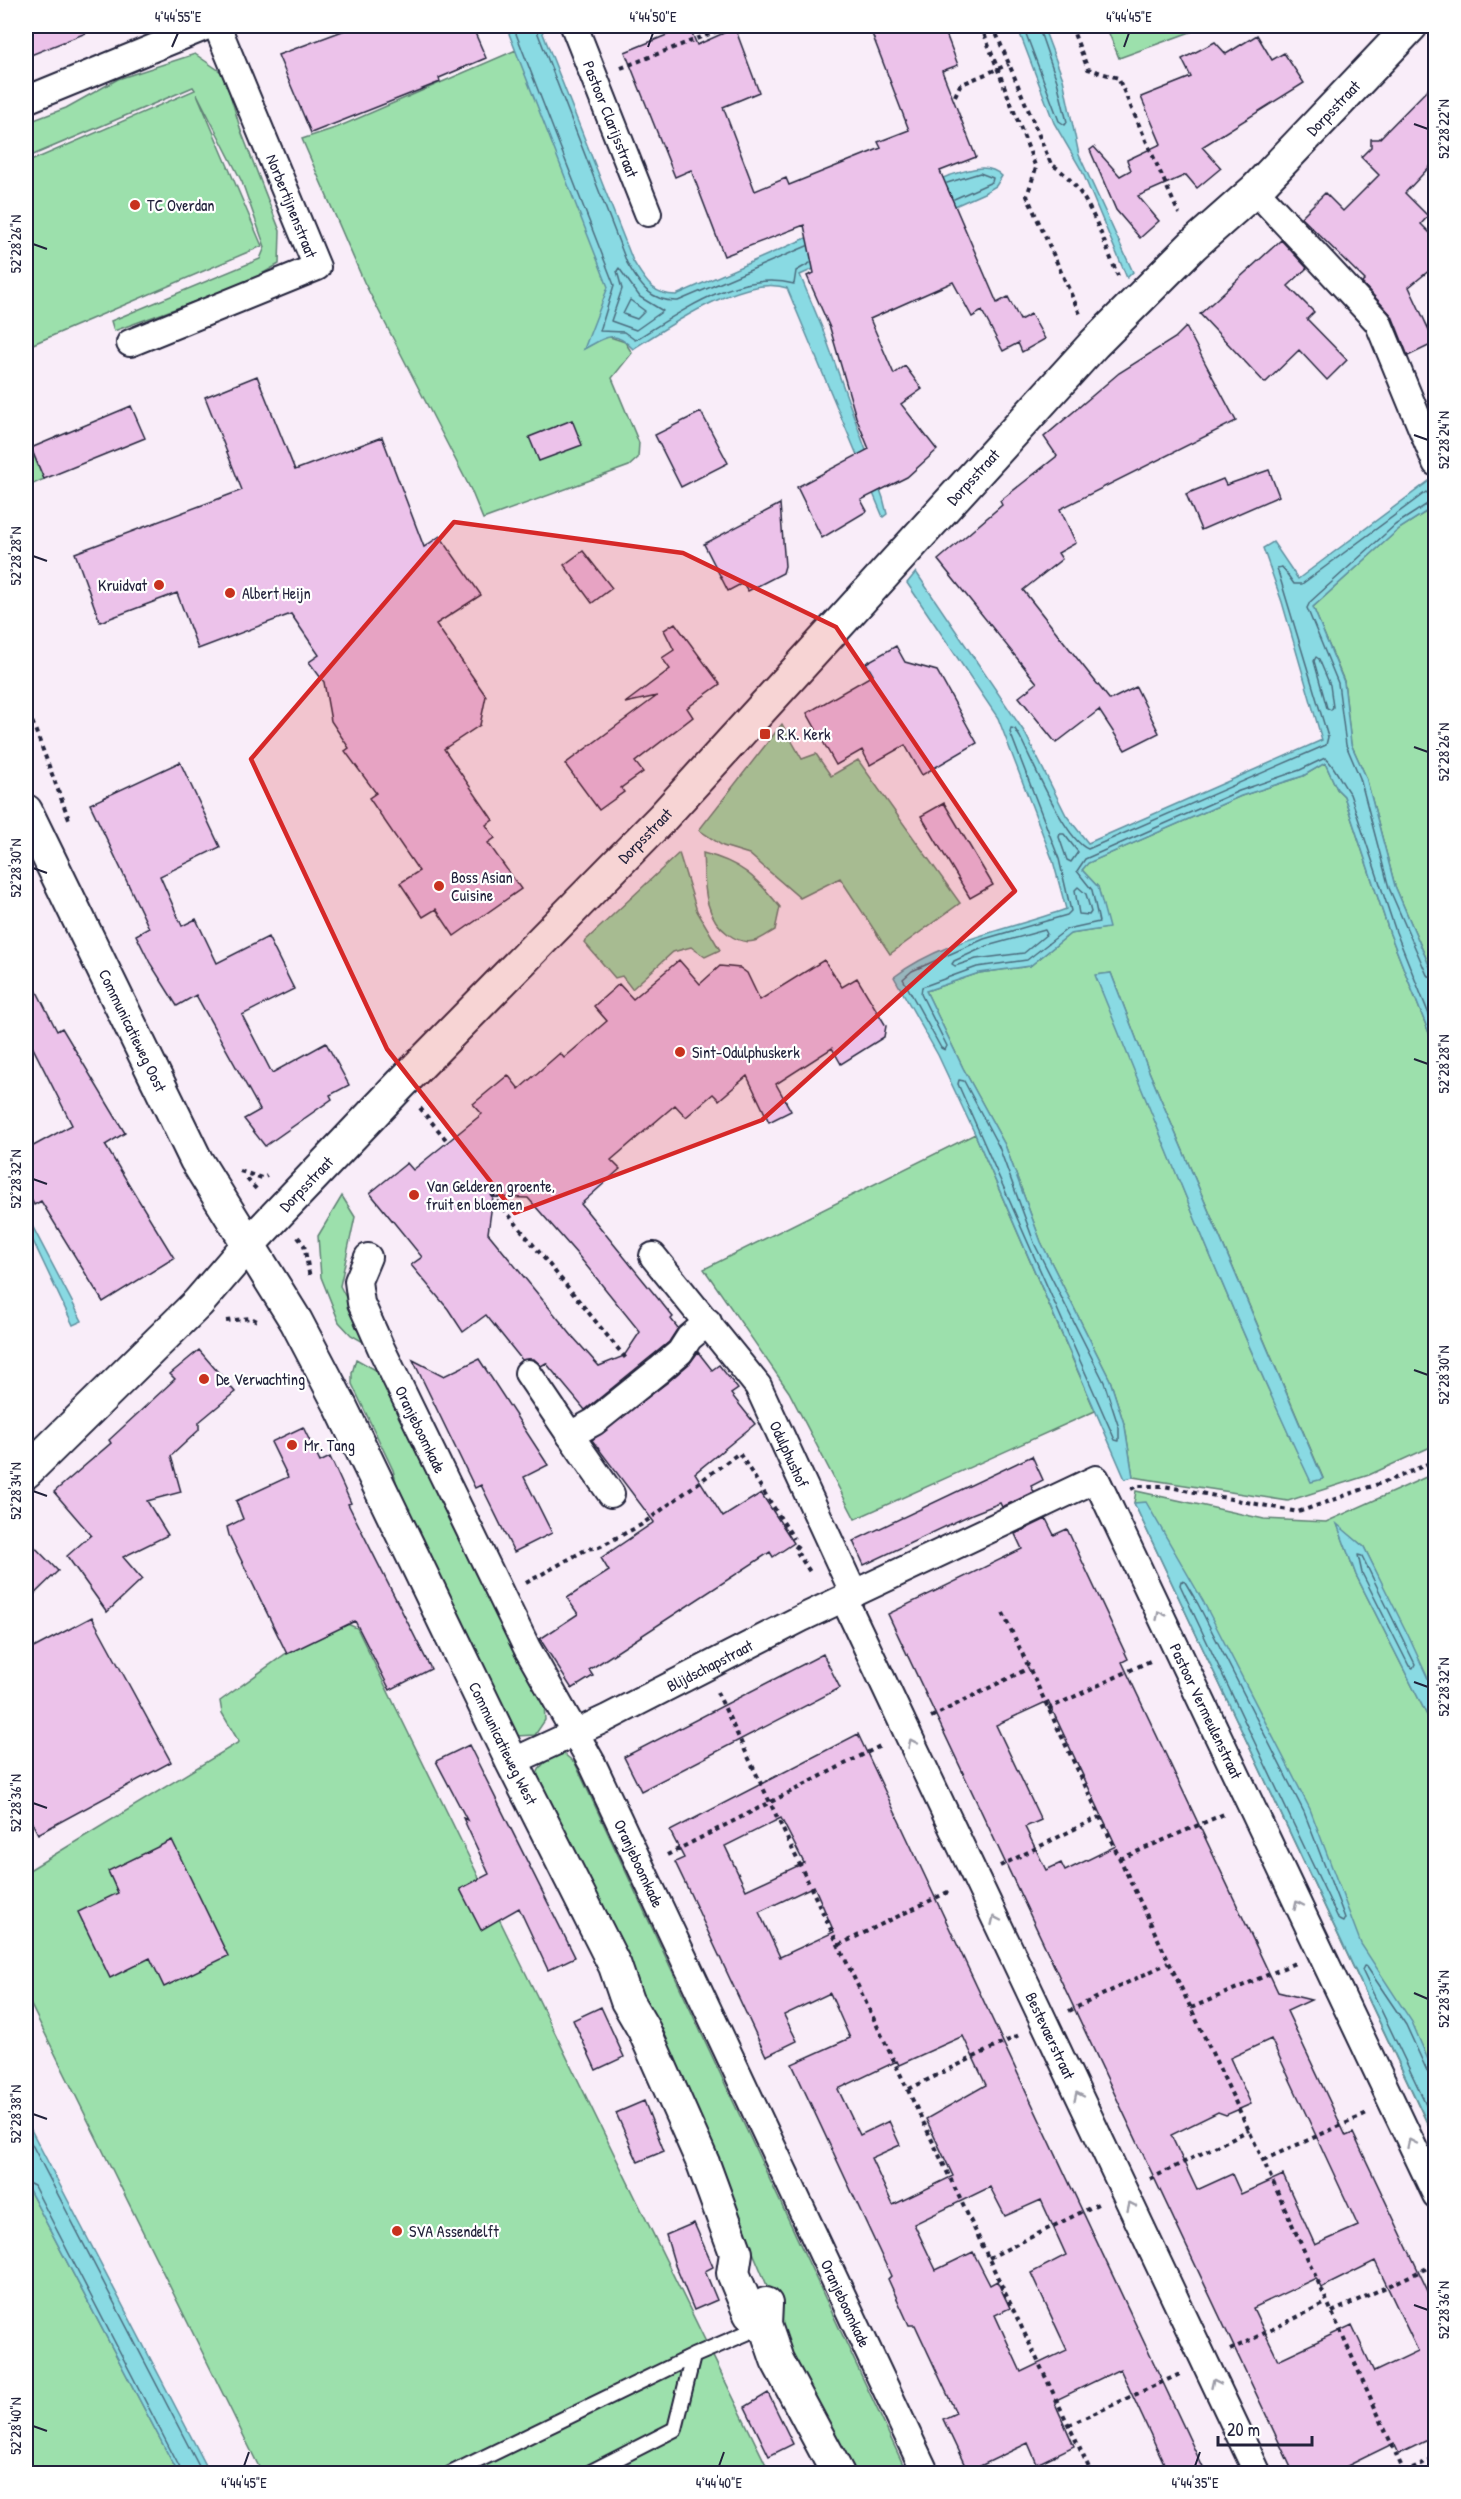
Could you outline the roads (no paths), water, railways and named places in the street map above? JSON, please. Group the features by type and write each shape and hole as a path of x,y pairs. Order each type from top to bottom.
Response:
{"street":[{"path":"26,100 207,26"},
{"name":"Norbertijnenstraat","path":"130,344 316,267 217,26"},
{"name":"Pastoor Clarijsstraat","path":"574,26 648,213"},
{"name":"Dorpsstraat","path":"26,1472 198,1303 247,1246 279,1215 401,1084 662,818 1094,345 1193,245 1255,190 1411,26"},
{"path":"1255,190 1378,322 1436,463"},
{"name":"Communicatieweg Oost","path":"26,811 196,1160 247,1246"},
{"name":"Communicatieweg West","path":"247,1246 296,1321 512,1762 615,1966 627,2001 644,2030 703,2163 736,2253 752,2267 768,2308 765,2325 777,2360 838,2474"},
{"name":"Odulphushof","path":"653,1256 758,1386 843,1600"},
{"name":"Oranjeboomkade","path":"368,1257 358,1281 360,1303 501,1596 527,1648 575,1732 642,1868 926,2474"},
{"path":"570,1435 594,1422 680,1352 689,1338 708,1322"},
{"path":"528,1373 611,1494"},
{"name":"Pastoor Vermeulenstraat","path":"843,1600 1096,1479 1436,2195"},
{"name":"Blijdschapstraat","path":"512,1762 843,1600"},
{"name":"Bestevaerstraat","path":"843,1600 1258,2474"}],"lane":[{"path":"450,2474 693,2356 765,2325"},
{"path":"587,2474 675,2429 693,2356"}],"water":[{"path":"506,26 540,26 633,261 650,285 661,292 676,295 948,176 983,168 996,171 1002,176 996,186 984,193 800,275 823,330 887,514 883,517 787,288 770,285 750,288 729,295 686,316 633,349 620,339 610,337 584,349 608,287"},
{"path":"1017,26 1043,26 1063,79 1079,155 1133,272 1127,278 1082,171 1054,123"},
{"path":"1429,481 1435,497 1435,506 1399,529 1313,607 1344,682 1351,744 1366,777 1395,886 1435,979 1435,1048 1390,934 1344,796 1337,789 1325,763 1303,776 1241,796 1088,863 1082,870 1098,887 1109,928 1070,934 1030,966 979,973 926,991 963,1068 1005,1145 1041,1242 1110,1380 1125,1427 1133,1477 1125,1479 975,1134 938,1055 894,977 913,964 955,944 1066,909 1053,861 998,718 907,583 916,572 1025,733 1066,815 1088,843 1322,740 1282,602 1263,548 1273,542 1298,579"},
{"path":"1111,973 1148,1069 1323,1479 1311,1482 1200,1230 1095,975"},
{"path":"26,1214 82,1321 73,1325 26,1226"},
{"path":"1146,1502 1203,1601 1310,1809 1361,1944 1412,2022 1435,2076 1435,2139 1134,1503"},
{"path":"1337,1524 1364,1547 1408,1635 1435,1694 1435,1731 1356,1575"},
{"path":"26,2120 210,2473 178,2473 26,2184"}],"place":[{"name":"TC Overdan","path":"135,205"},
{"name":"Kruidvat","path":"159,585"},
{"name":"Albert Heijn","path":"230,593"},
{"name":"R.K. Kerk","path":"765,734"},
{"name":"Boss Asian Cuisine","path":"439,886"},
{"name":"Sint-Odulphuskerk","path":"680,1052"},
{"name":"Van Gelderen groente, fruit en bloemen","path":"414,1195"},
{"name":"De Verwachting","path":"204,1379"},
{"name":"Mr. Tang","path":"292,1445"},
{"name":"SVA Assendelft","path":"397,2231"}]}
